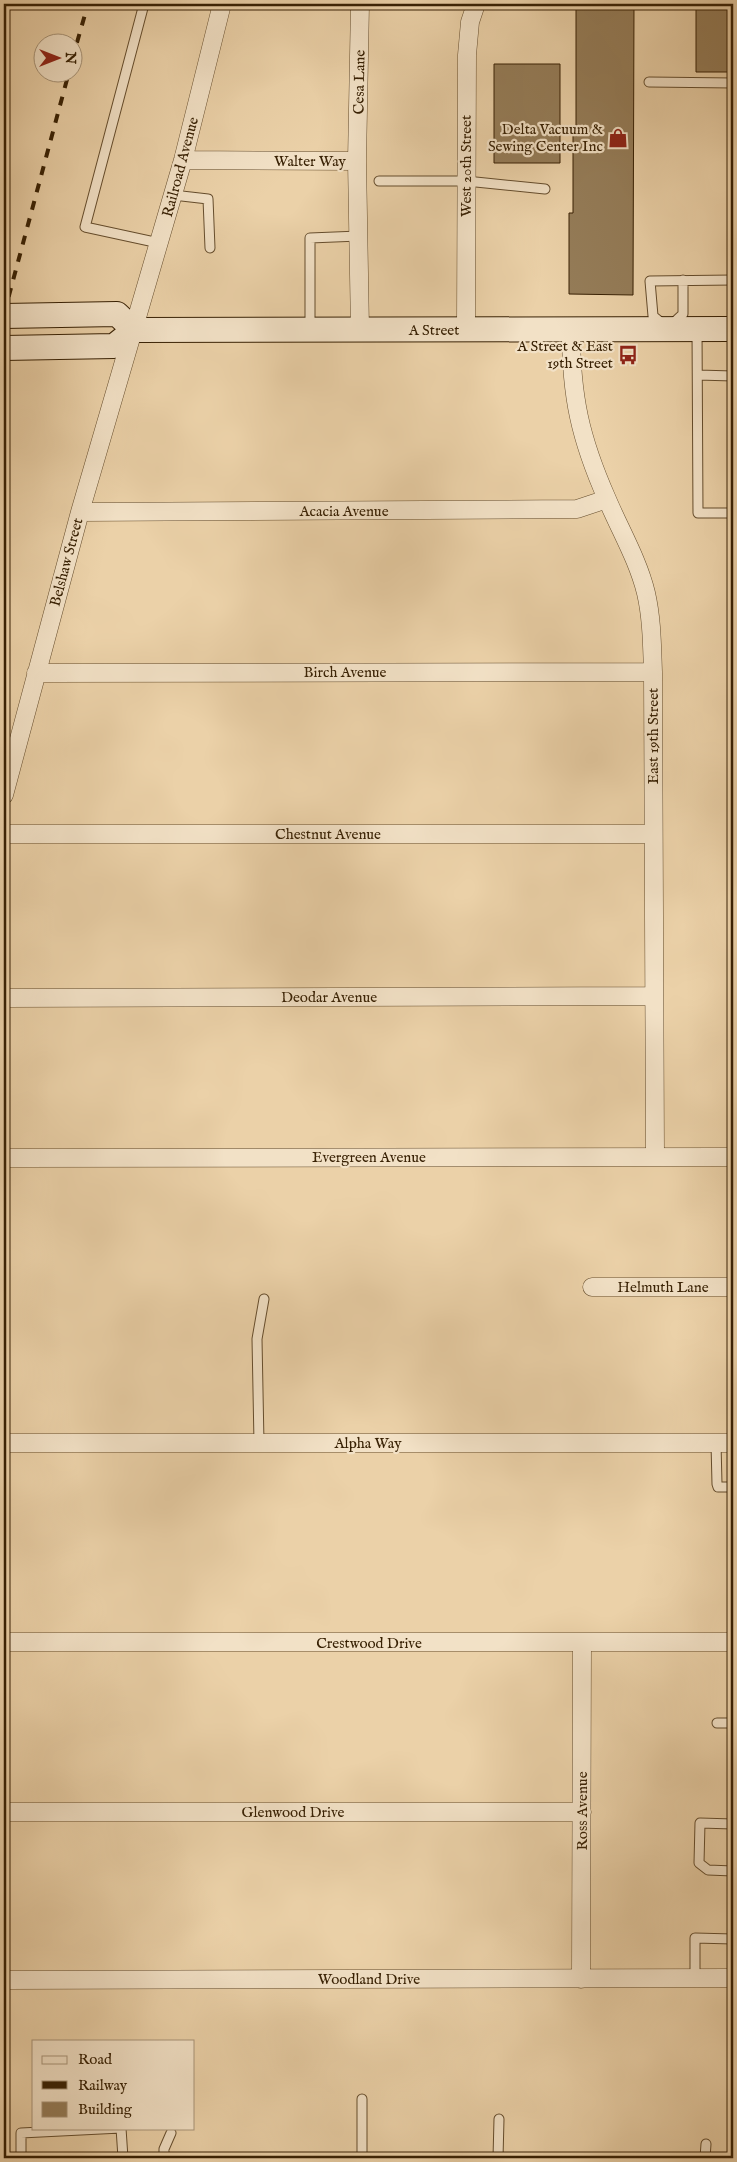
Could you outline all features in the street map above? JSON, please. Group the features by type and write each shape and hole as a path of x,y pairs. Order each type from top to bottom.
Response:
{"main road":[{"path":"4,316 117,314 134,330 114,346 4,348"},
{"name":"A Street","path":"134,330 733,329"}],"street":[{"name":"Railroad Avenue","path":"134,330 183,160 222,4"},
{"name":"Cesa Lane","path":"358,161 360,4"},
{"name":"West 20th Street","path":"466,330 467,55 470,22 476,4"},
{"name":"Walter Way","path":"183,160 358,161 360,330"},
{"name":"Belshaw Street","path":"4,795 80,512 134,330"},
{"name":"East 19th Street","path":"571,330 571,374 577,414 590,458 636,562 646,593 651,624 653,672 655,1157"},
{"name":"Acacia Avenue","path":"80,512 577,510 607,499"},
{"name":"Birch Avenue","path":"36,672 653,672"},
{"name":"Chestnut Avenue","path":"4,834 653,834"},
{"name":"Deodar Avenue","path":"4,998 654,996"},
{"name":"Evergreen Avenue","path":"4,1158 733,1157"},
{"name":"Helmuth Lane","path":"592,1287 733,1287"},
{"name":"Alpha Way","path":"4,1443 725,1442"},
{"name":"Crestwood Drive","path":"4,1642 733,1642"},
{"name":"Ross Avenue","path":"582,1643 582,1979"},
{"name":"Glenwood Drive","path":"4,1812 582,1812"},
{"name":"Woodland Drive","path":"4,1980 733,1978"}],"lane":[{"path":"144,4 85,227 159,243"},
{"path":"649,82 733,83"},
{"path":"378,181 466,181 545,188"},
{"path":"173,195 208,199 210,248"},
{"path":"310,330 310,238 358,236"},
{"path":"683,280 683,314 668,328 652,316 650,281 683,280 733,280"},
{"path":"697,329 698,513 733,513"},
{"path":"698,374 733,376"},
{"path":"259,1443 258,1339 264,1299"},
{"path":"725,1442 718,1487 733,1487"},
{"path":"717,1723 733,1723"},
{"path":"733,1824 700,1823 699,1863 708,1870 733,1871"},
{"path":"695,1978 695,1938 733,1939"},
{"path":"362,2100 362,2158"},
{"path":"498,2158 499,2120"},
{"path":"21,2158 21,2133 81,2130"},
{"path":"121,2130 123,2158"},
{"path":"164,2158 164,2150 171,2133"},
{"path":"705,2158 706,2144"}],"building":[{"path":"576,4 634,4 633,295 569,294 569,213 573,213 573,131 576,131"},
{"path":"696,4 733,4 733,72 696,72"},
{"path":"494,64 560,64 560,163 494,163"},
{"path":"119,2153 119,2158 26,2158 26,2154"}],"railway":[{"path":"80,32 88,4"},
{"path":"4,314 66,82"}],"place":[{"name":"Delta Vacuum & Sewing Center Inc","path":"618,138"},
{"name":"A Street & East 19th Street","path":"628,355"}]}
